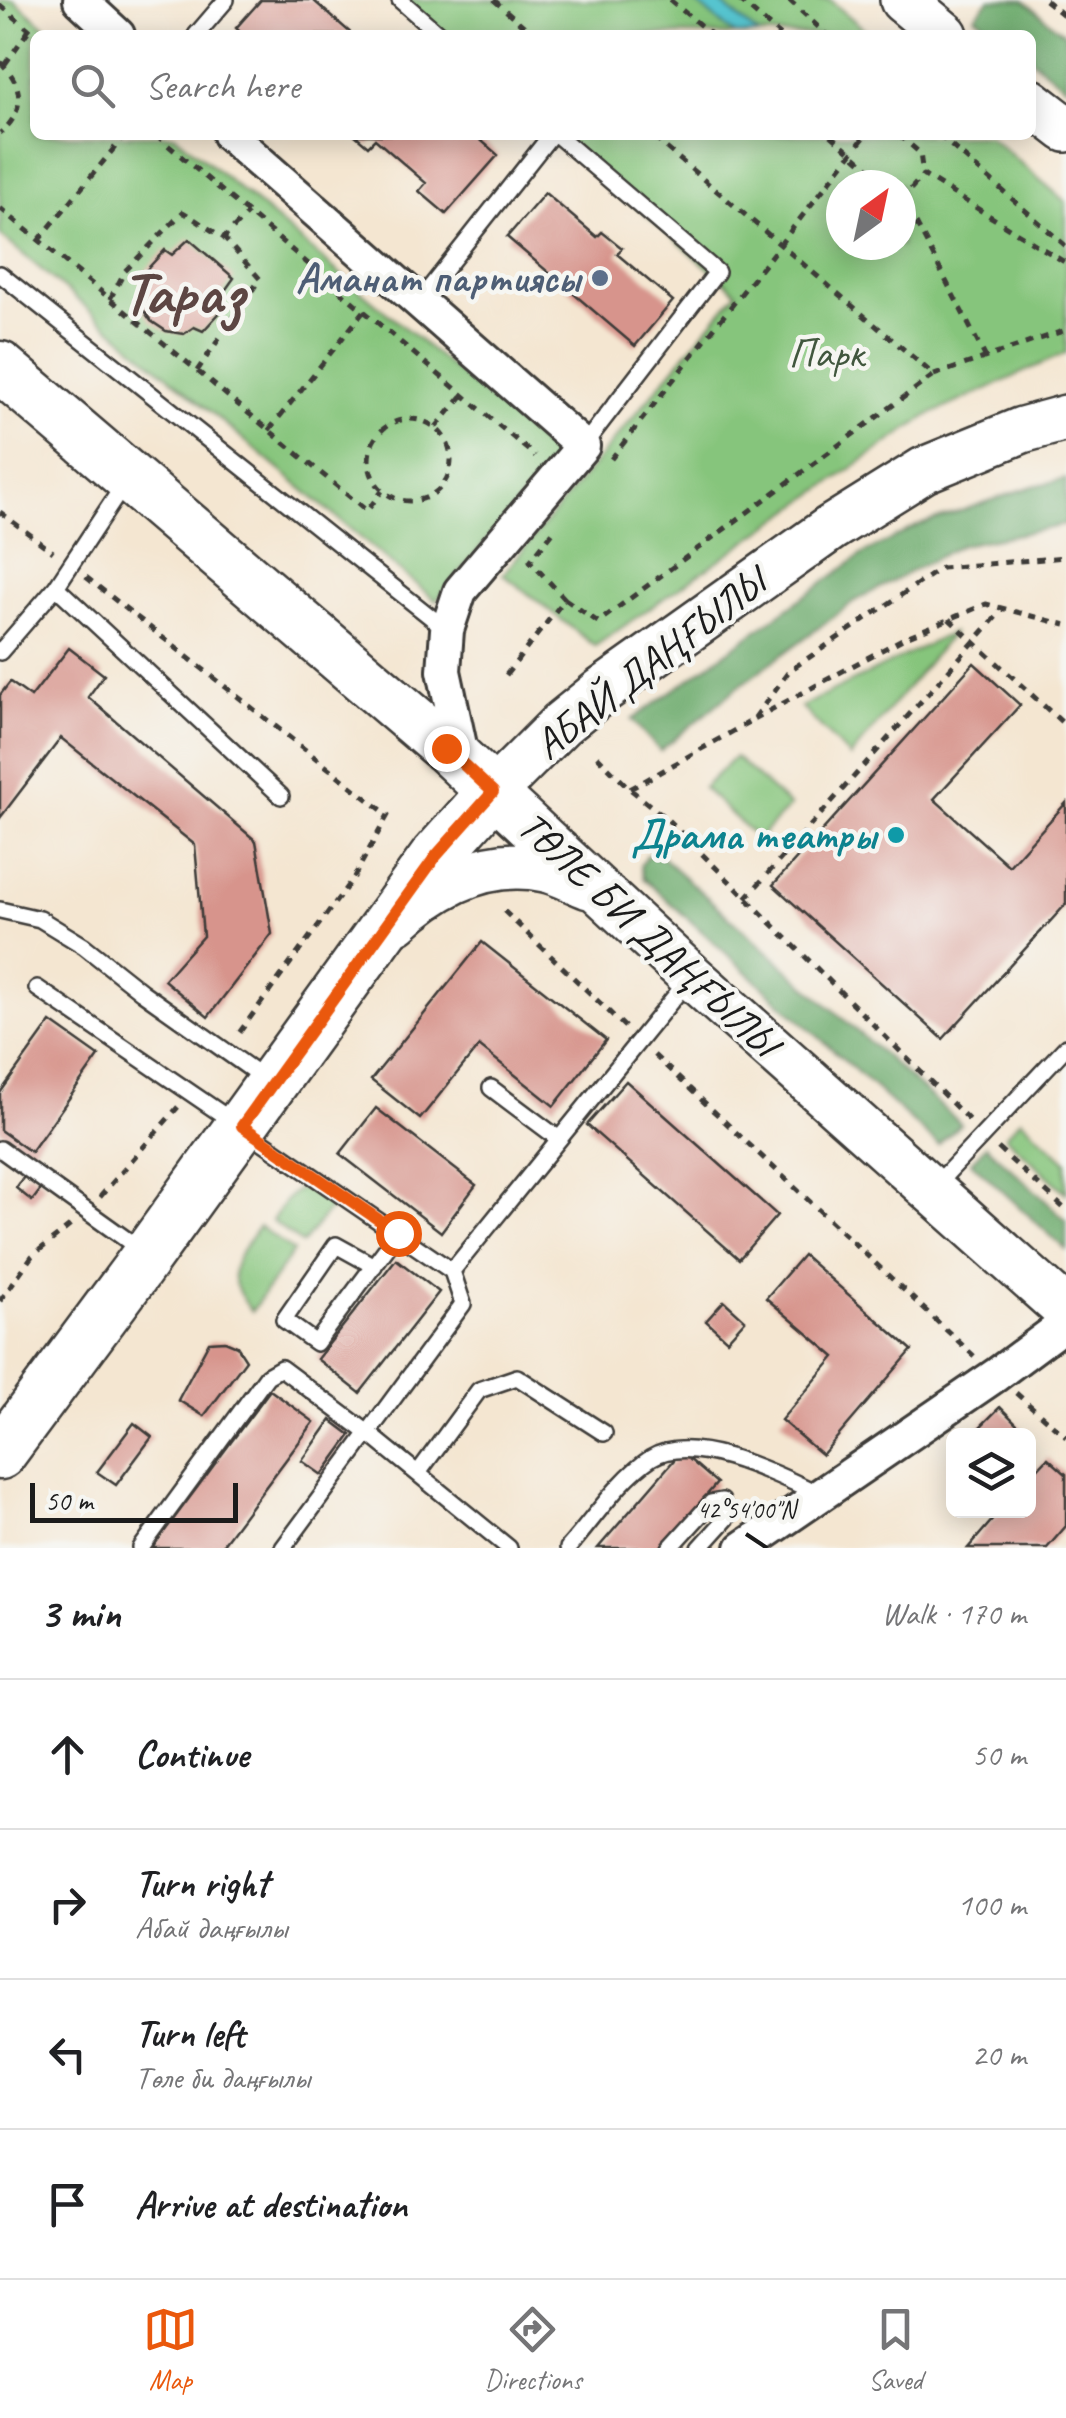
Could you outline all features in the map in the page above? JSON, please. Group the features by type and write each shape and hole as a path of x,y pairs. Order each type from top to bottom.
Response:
{"main road":[{"path":"903,0 939,30"},
{"path":"1036,106 1066,129"},
{"name":"ТӨЛЕ БИ ДАҢҒЫЛЫ","path":"0,366 478,778 691,976 1066,1310"},
{"name":"АБАЙ ДАҢҒЫЛЫ","path":"0,1454 436,856 478,778 561,724 831,528 924,470 1022,430 1066,418"},
{"path":"374,943 416,904 462,875 486,868 547,869 601,891"}],"street":[{"path":"80,0 113,30"},
{"path":"235,140 592,459 460,591 447,630 444,670 478,778"},
{"path":"742,1548 996,1375 1066,1322"}],"lane":[{"path":"200,30 226,0"},
{"path":"400,0 434,30"},
{"path":"418,303 550,140"},
{"path":"560,140 717,272 592,459"},
{"path":"0,274 447,630"},
{"path":"0,652 56,587 129,476"},
{"path":"56,587 280,796"},
{"path":"0,910 40,919 84,946 273,1084"},
{"path":"452,1271 691,976"},
{"path":"37,988 452,1271 463,1304 283,1548"},
{"path":"931,1190 1066,1047"},
{"path":"490,1088 559,1139"},
{"path":"0,1149 148,1255"},
{"path":"374,1266 336,1245 284,1320 316,1343 374,1266 398,1233"},
{"path":"142,1548 266,1376 281,1368 368,1433 508,1548"},
{"path":"418,1473 479,1390 516,1377 604,1433"},
{"path":"568,1548 633,1473 654,1455 678,1450 718,1454 759,1467 819,1494"},
{"path":"670,1548 711,1503 722,1501 728,1518 700,1548"}],"path":[{"path":"494,0 528,30"},
{"path":"670,0 706,30"},
{"path":"739,0 774,30"},
{"path":"789,0 822,30"},
{"path":"1045,0 1066,17"},
{"path":"0,5 29,30 2,64 17,81 20,95 19,109 0,133"},
{"path":"38,240 120,140"},
{"path":"162,140 538,458 528,471"},
{"path":"657,140 934,375"},
{"path":"837,140 871,170"},
{"path":"592,459 780,246 863,140"},
{"path":"905,140 920,153 923,175"},
{"path":"945,140 1066,246"},
{"path":"916,183 923,175"},
{"path":"923,175 1066,263"},
{"path":"0,208 367,511 382,490"},
{"path":"110,299 125,270 183,212 224,238 260,279 197,371"},
{"path":"224,238 248,212"},
{"path":"916,225 986,358"},
{"path":"268,430 365,310"},
{"path":"566,516 530,561 565,599 598,622 934,375 1066,330"},
{"path":"436,427 464,394"},
{"path":"410,418 436,427 450,450 449,475 442,486 432,495 407,501 382,490 373,480 369,452 383,428 410,418"},
{"path":"0,512 388,815 354,877 227,1049"},
{"path":"752,720 789,671 941,568 1066,557"},
{"path":"506,676 565,599"},
{"path":"630,788 906,637 986,604 1066,624"},
{"path":"746,898 1004,608"},
{"path":"948,620 1066,726"},
{"path":"597,756 668,820 985,1136 1066,1210"},
{"path":"504,911 630,1032"},
{"path":"644,1045 1066,1438"},
{"path":"90,1210 191,1091"},
{"path":"0,1301 32,1256 76,1221"}],"green space":[{"path":"0,0 14,0 49,30 30,30 30,140 181,140 557,456 436,601 0,235"},
{"path":"392,0 830,0 865,30 428,30"},
{"path":"989,0 1023,0 1066,35 1066,87 1036,63 1036,30 993,30 975,16"},
{"name":"Парк","path":"558,140 994,140 1066,202 1066,353 927,416 595,646 503,574 737,292"},
{"path":"1066,479 1066,525 961,545 855,601 738,687 660,751 632,720 863,554 917,526 1033,486"},
{"path":"953,632 850,757 801,707"},
{"path":"735,757 790,806 758,839 703,788"},
{"path":"647,855 663,858 961,1124 938,1145 643,878 640,866"},
{"path":"1021,1119 1066,1161 1066,1193 1005,1136"},
{"path":"986,1145 1066,1220 1066,1250 971,1162"},
{"path":"320,1184 339,1197 302,1244 272,1221 296,1191"},
{"path":"259,1226 293,1251 252,1311 236,1287 234,1268"}],"water":[{"path":"717,0 753,30 729,30 695,2"}],"building":[{"path":"261,0 313,0 347,30 238,30"},
{"path":"376,140 481,140 498,155 446,214 419,191 426,183"},
{"name":"Аманат партиясы","path":"545,193 597,237 602,232 622,248 617,254 673,301 635,346 507,237"},
{"path":"189,239 234,278 219,299 225,307 203,331 194,327 184,334 166,331 151,321 140,305 144,289 139,278 165,250 172,255"},
{"path":"69,648 104,675 88,697 256,841 272,934 208,1017 164,980 203,936 195,845 61,738 0,818 0,695 10,682 31,697"},
{"name":"Драма театры","path":"974,663 1020,705 934,799 1009,866 1066,803 1066,904 943,1039 773,885"},
{"path":"482,942 606,1040 554,1106 479,1046 420,1119 371,1080"},
{"path":"51,1022 99,1056 31,1152 0,1130 0,1093"},
{"path":"626,1081 777,1215 739,1259 587,1125"},
{"path":"376,1108 476,1185 441,1232 340,1154"},
{"path":"28,1171 45,1184 32,1201 16,1188"},
{"path":"803,1255 912,1350 822,1455 781,1420 835,1357 766,1298"},
{"path":"396,1259 439,1292 360,1393 317,1359"},
{"path":"724,1301 745,1320 727,1340 706,1321"},
{"path":"225,1341 237,1346 246,1360 204,1416 178,1400 209,1342"},
{"path":"270,1390 314,1422 220,1548 152,1548"},
{"path":"1000,1407 1021,1428 979,1428"},
{"path":"331,1420 351,1435 322,1475 302,1461"},
{"path":"134,1423 152,1437 116,1485 97,1472"},
{"path":"681,1452 717,1483 660,1548 598,1548"},
{"path":"1048,1458 1066,1474 1066,1526 1047,1548 968,1548 994,1518 1036,1518 1036,1471"}],"place":[{"name":"Аманат партиясы","path":"600,278"},
{"name":"Драма театры","path":"896,835"}],"district":[{"name":"Тараз","path":"183,292"}],"route":[{"path":"398,1233 242,1126 436,856 493,792 446,748"}]}
